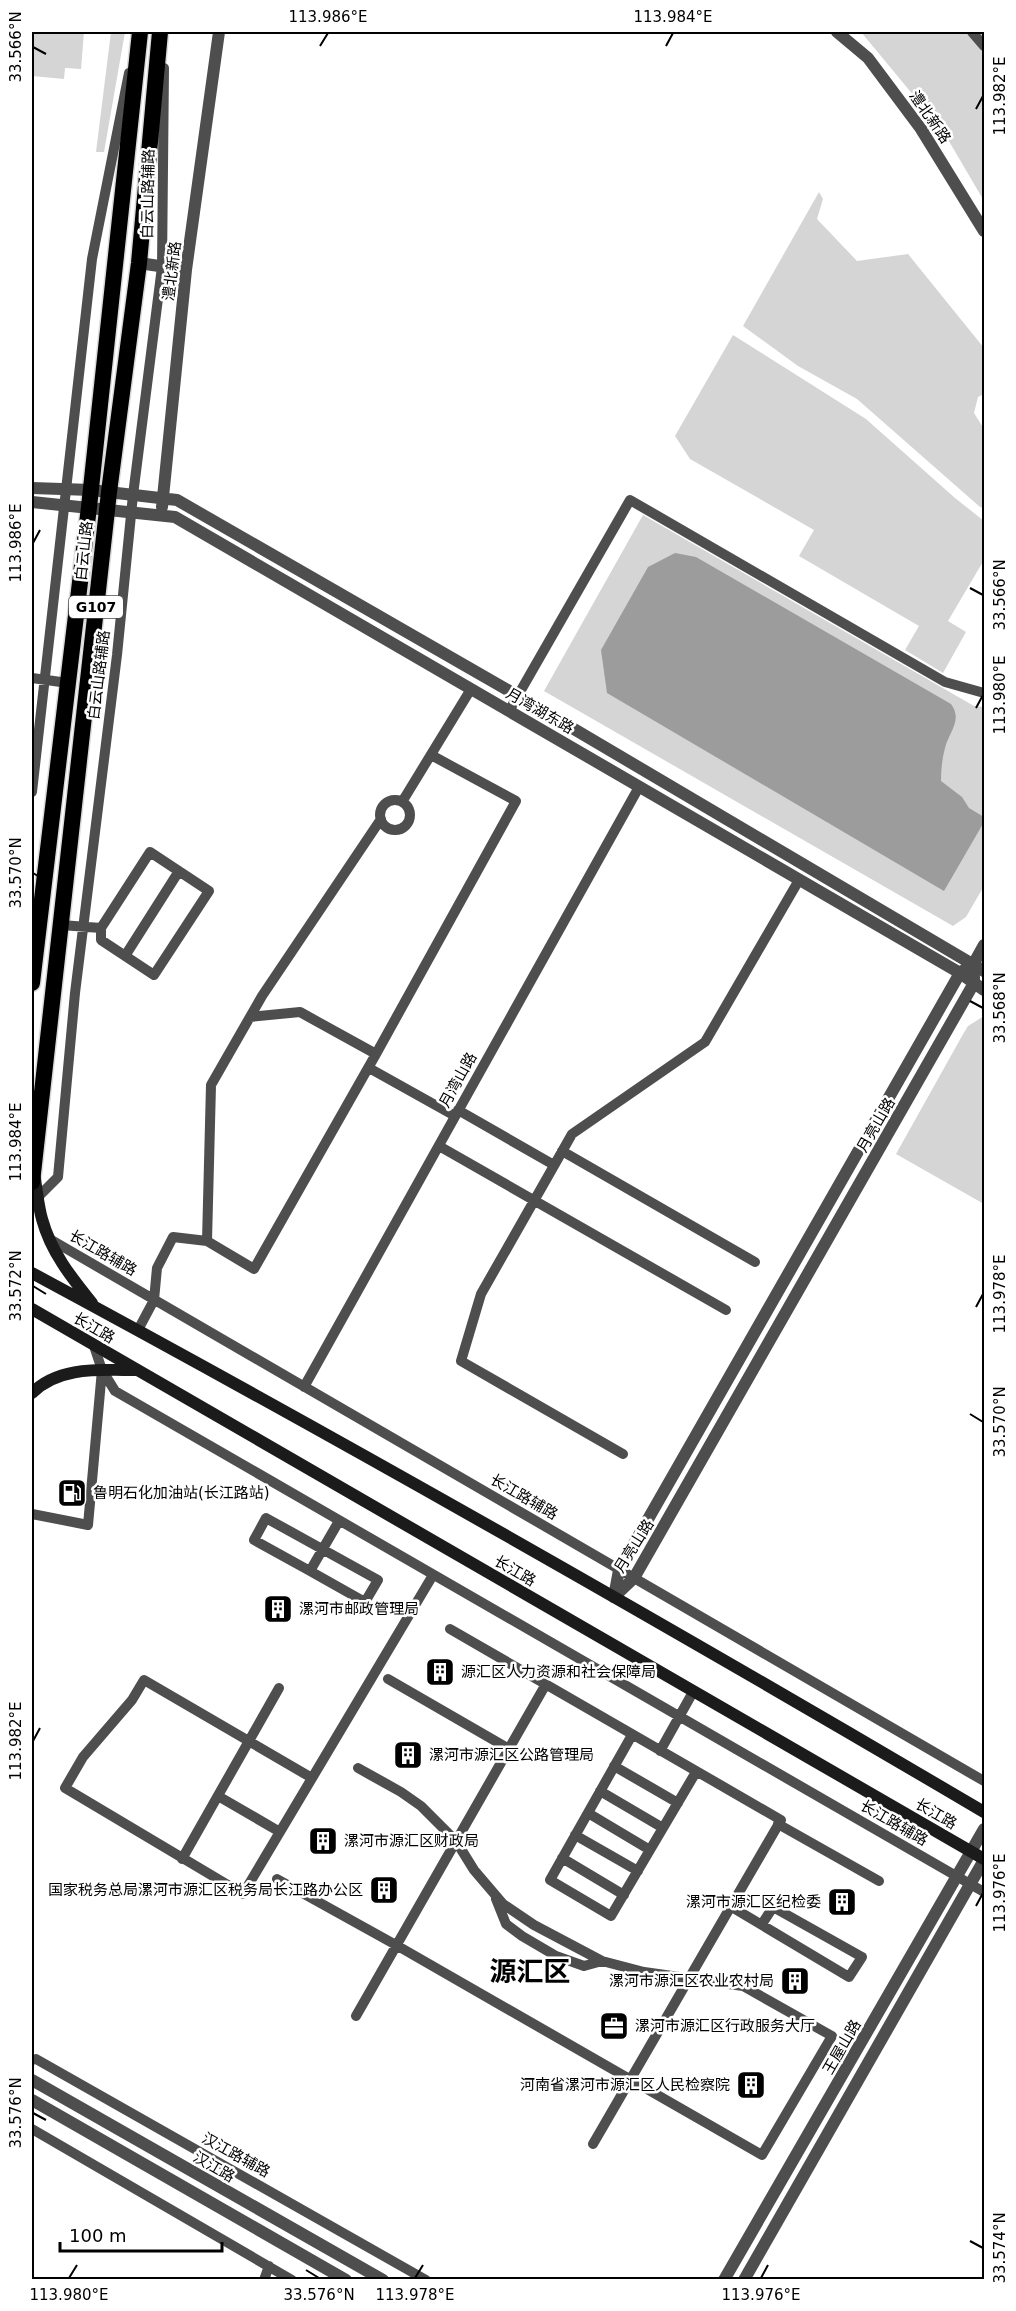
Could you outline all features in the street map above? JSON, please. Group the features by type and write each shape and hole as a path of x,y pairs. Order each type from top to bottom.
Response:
{"highway":[{"name":"白云山路","path":"32,983 90,499 138,32"},
{"name":"白云山路","path":"34,1188 107,509 139,263 162,32"}],"main road":[{"path":"34,1188 48,1238 65,1269 97,1308"},
{"name":"长江路","path":"32,1273 614,1597 984,1812"},
{"name":"长江路","path":"32,1309 984,1859"},
{"path":"32,1393 58,1375 102,1370 138,1370"}],"street":[{"path":"32,792 92,259 138,32"},
{"name":"白云山路辅路","path":"34,1188 58,1176 83,926 162,267 162,32"},
{"name":"澧北新路","path":"161,516 186,270 219,32"},
{"name":"澧北新路","path":"837,32 868,58 921,129 984,231"},
{"path":"972,32 984,46"},
{"path":"139,263 186,270"},
{"name":"月湾湖东路","path":"32,488 65,489 107,509 175,517 960,973 979,987"},
{"name":"月湾湖东路","path":"32,502 64,504 90,499 109,492 177,500 518,696 979,967"},
{"path":"509,711 630,500 945,682 984,693"},
{"path":"32,678 68,684"},
{"path":"402,802 471,689"},
{"path":"138,1330 154,1300 157,1268 173,1237 207,1241 254,1269 369,1068 516,801 431,755"},
{"name":"月湾山路","path":"304,1387 639,787"},
{"path":"207,1241 211,1085 262,996 381,819 381,810 388,802 402,802"},
{"path":"381,819 391,830 405,827 410,813 402,802"},
{"path":"150,852 179,871 209,891 154,975 101,940 101,928 150,852"},
{"path":"125,956 179,871"},
{"path":"623,1454 461,1361 481,1294 572,1134 705,1042 799,880"},
{"path":"61,925 101,928"},
{"name":"月亮山路","path":"614,1597 634,1578 979,987 979,967 984,945"},
{"name":"月亮山路","path":"614,1597 619,1570 960,973 979,967"},
{"path":"250,1017 300,1012 376,1054"},
{"path":"369,1068 554,1165"},
{"path":"439,1146 726,1310"},
{"path":"562,1151 755,1262"},
{"name":"长江路辅路","path":"48,1238 984,1781"},
{"name":"长江路辅路","path":"94,1346 102,1370 115,1391 984,1892"},
{"path":"32,1514 88,1525 102,1370"},
{"path":"266,1518 378,1580 365,1602 310,1571 254,1540 266,1518"},
{"path":"310,1571 339,1521"},
{"path":"312,1778 144,1680 132,1700 83,1757 65,1788 243,1894 433,1575"},
{"path":"450,1629 781,1820 593,2144"},
{"path":"388,1679 509,1749"},
{"path":"356,2016 546,1684"},
{"path":"182,1859 279,1688"},
{"path":"660,1751 693,1692"},
{"path":"632,1735 550,1880 611,1916 696,1772"},
{"path":"614,1766 678,1803"},
{"path":"277,1879 762,2155 832,2036 743,1986 687,1980 602,1961 534,1925 503,1904 474,1870 456,1841 421,1806 358,1768"},
{"path":"600,1791 663,1828"},
{"path":"218,1796 280,1832"},
{"path":"588,1813 651,1850"},
{"path":"778,1824 879,1881"},
{"name":"王屋山路","path":"724,2280 984,1829"},
{"path":"575,1835 638,1871"},
{"path":"562,1858 624,1895"},
{"name":"王屋山路","path":"744,2280 984,1859"},
{"path":"494,1893 506,1924 522,1936 556,1956 584,1966 602,1961"},
{"path":"730,1906 849,1977 862,1957 773,1907 762,1924"},
{"name":"汉江路辅路","path":"32,2060 36,2059 426,2280"},
{"name":"汉江路","path":"32,2080 383,2280"},
{"path":"32,2100 346,2280"},
{"path":"32,2129 292,2280"},
{"path":"264,2280 268,2266"}],"shaded area":[{"path":"32,32 84,32 81,69 65,68 64,79 32,76"},
{"path":"111,32 125,32 104,152 96,152"},
{"path":"861,32 984,32 984,201 943,131"},
{"path":"819,192 823,199 817,219 857,261 908,254 984,348 984,394 978,397 974,413 984,429 984,508 980,507 857,399 798,366 743,326"},
{"path":"733,335 866,419 984,521 984,560 948,621 966,632 943,673 905,650 919,626 799,556 814,530 690,459 675,436"},
{"path":"643,515 974,706 984,707 984,886 966,917 953,926 544,691"},
{"path":"675,553 696,557 951,704 956,715 944,752 941,781 962,797 969,808 984,817 984,822 944,891 607,693 601,650 648,567"},
{"path":"984,1016 984,1204 896,1154 968,1026"}],"place":[{"name":"鲁明石化加油站(长江路站)","path":"72,1493"},
{"name":"漯河市邮政管理局","path":"278,1609"},
{"name":"源汇区人力资源和社会保障局","path":"440,1672"},
{"name":"漯河市源汇区公路管理局","path":"408,1755"},
{"name":"漯河市源汇区财政局","path":"323,1841"},
{"name":"国家税务总局漯河市源汇区税务局长江路办公区","path":"384,1890"},
{"name":"漯河市源汇区纪检委","path":"842,1902"},
{"name":"漯河市源汇区农业农村局","path":"795,1981"},
{"name":"漯河市源汇区行政服务大厅","path":"614,2026"},
{"name":"河南省漯河市源汇区人民检察院","path":"751,2085"}],"district":[{"name":"源汇区","path":"530,1971"}]}
